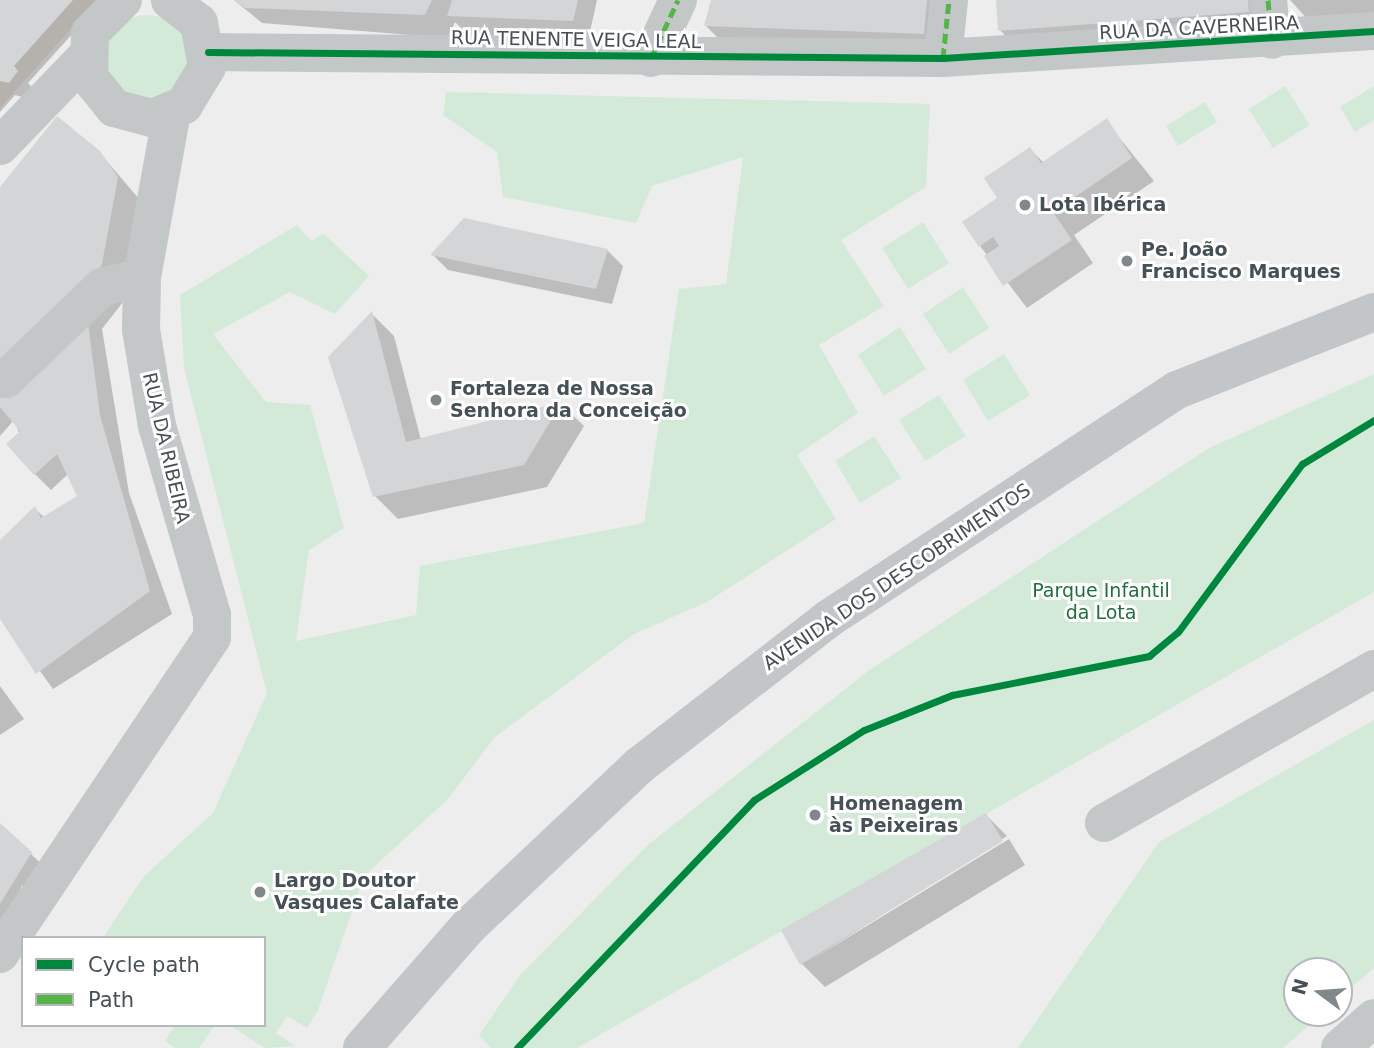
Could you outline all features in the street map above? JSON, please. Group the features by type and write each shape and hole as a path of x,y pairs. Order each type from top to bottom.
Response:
{"main road":[{"name":"AVENIDA DOS DESCOBRIMENTOS","path":"362,1048 468,927 599,802 680,729 828,619 1177,390 1374,312"}],"street":[{"path":"0,146 86,57 96,22 123,0"},
{"path":"86,57 98,94 114,108 142,117 172,112 203,81 208,52 199,23 170,0"},
{"path":"651,58 678,0"},
{"path":"943,58 949,0"},
{"path":"1268,0 1272,40"},
{"name":"RUA DA CAVERNEIRA","path":"943,58 1272,40 1374,31"},
{"name":"RUA TENENTE VEIGA LEAL","path":"208,52 651,58 943,58"},
{"name":"RUA DA RIBEIRA","path":"0,954 201,658 212,637 212,615 157,426 141,329 142,277 172,112"},
{"path":"6,379 102,287 142,277"},
{"path":"1104,823 1374,669"},
{"path":"1339,1048 1374,1018"}],"shaded area":[{"path":"0,0 97,0 0,108"}],"green space":[{"path":"147,15 170,22 182,34 189,57 182,80 170,92 147,99 124,92 112,80 105,57 112,34 124,22"},
{"path":"1285,86 1310,125 1273,148 1249,109"},
{"path":"1374,86 1374,120 1355,132 1340,107"},
{"path":"446,92 930,104 926,187 841,240 884,306 819,345 858,413 797,455 836,519 707,602 634,634 495,737 448,799 364,876 318,1010 307,1028 287,1016 276,1033 296,1046 265,1048 232,1027 266,1027 266,936 104,936 143,877 213,813 267,693 184,368 180,295 297,225 311,241 324,234 369,276 335,314 290,292 213,334 266,402 310,405 344,528 309,550 296,641 416,615 420,566 644,523 679,289 726,284 743,157 652,186 636,223 503,197 497,152 443,115"},
{"path":"1205,102 1217,122 1178,146 1166,126"},
{"path":"923,222 949,263 908,289 882,248"},
{"path":"963,287 989,328 949,354 923,314"},
{"path":"900,327 926,369 884,396 858,355"},
{"path":"1004,354 1030,395 988,421 963,380"},
{"name":"Parque Infantil da Lota","path":"1374,374 1374,592 577,1048 491,1048 479,1035 521,974 649,844 868,671 1209,448"},
{"path":"939,395 966,436 925,461 899,420"},
{"path":"874,436 901,478 860,503 835,461"},
{"path":"1374,720 1374,968 1353,986 1353,957 1283,957 1283,1027 1307,1027 1283,1048 1018,1048 1159,842"},
{"path":"174,1027 214,1027 199,1048 175,1048 165,1041"}],"building":[{"path":"0,0 73,0 14,66 18,71 9,83 0,81"},
{"path":"235,0 432,0 425,15 245,8"},
{"path":"452,0 578,0 573,21 447,16"},
{"path":"711,0 927,0 924,34 704,26"},
{"path":"996,0 1248,0 1249,12 998,31"},
{"path":"57,116 100,151 118,177 102,264 88,287 0,373 0,187"},
{"name":"Lota Ibérica","path":"1107,118 1132,158 1053,212 1072,240 1003,286 984,256 999,246 993,237 979,247 962,222 997,198 984,178 1030,147 1041,163"},
{"path":"464,218 608,249 596,289 430,255"},
{"path":"86,308 100,415 150,591 36,674 0,619 0,540 35,506 41,518 77,496 57,454 34,475 6,444 20,431 0,407 0,388"},
{"path":"372,311 406,442 562,402 524,465 373,497 328,357"},
{"path":"986,813 1003,841 800,965 781,930"},
{"path":"0,823 32,852 0,904"}],"marked path":[{"path":"651,58 678,0"},
{"path":"943,58 949,0"},
{"path":"1268,0 1272,40"}],"cycle path":[{"path":"208,52 943,58 1374,31"},
{"path":"517,1048 754,800 864,730 952,695 1149,656 1178,632 1302,464 1374,420"}],"place":[{"name":"Lota Ibérica","path":"1025,205"},
{"name":"Pe. João Francisco Marques","path":"1127,261"},
{"name":"Fortaleza de Nossa Senhora da Conceição","path":"436,400"},
{"name":"Homenagem às Peixeiras","path":"815,815"},
{"name":"Largo Doutor Vasques Calafate","path":"260,892"}]}
